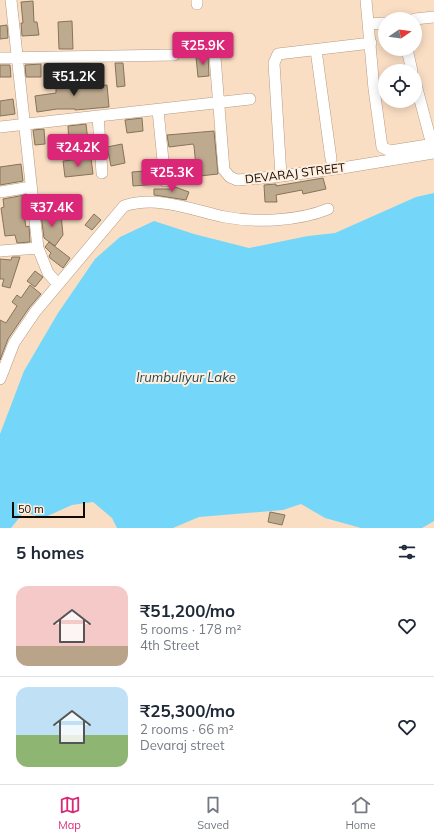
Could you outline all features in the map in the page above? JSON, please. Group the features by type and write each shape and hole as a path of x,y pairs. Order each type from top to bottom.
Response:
{"street":[{"path":"11,0 38,248 48,273 58,284"},
{"path":"366,0 380,143 382,148 386,150 433,147 422,107"},
{"path":"422,18 434,17"},
{"path":"368,24 378,23"},
{"path":"281,176 274,63 278,54 371,43"},
{"path":"316,50 331,159"},
{"path":"0,58 174,55"},
{"name":"DEVARAJ STREET","path":"215,57 224,170 230,177 237,180 342,168 433,147"},
{"path":"0,127 250,99"},
{"path":"158,110 165,181"},
{"path":"98,116 102,172"},
{"path":"0,192 31,187"},
{"path":"0,379 14,343 35,312 124,206 163,202 244,220 273,221 328,209"},
{"path":"0,251 38,248"}],"water":[{"name":"Irumbuliyur Lake","path":"434,193 434,521 422,528 361,528 325,518 301,504 283,510 199,517 173,528 117,528 112,518 93,502 72,505 43,518 24,512 11,528 0,528 0,434 24,371 58,313 95,259 120,237 154,221 194,234 249,248 308,236 335,233 416,197"}],"building":[{"path":"33,1 34,22 37,22 39,35 22,36 21,23 23,23 21,2"},
{"path":"72,21 73,49 59,49 58,22"},
{"path":"7,25 8,38 0,39 0,26"},
{"path":"208,55 209,76 198,77 196,57"},
{"path":"115,63 123,63 125,86 117,87"},
{"path":"41,64 41,77 26,77 25,65"},
{"path":"0,65 10,65 11,77 0,77"},
{"path":"70,81 70,84 89,82 89,87 107,85 109,107 75,110 57,109 37,112 35,96 56,93 56,82"},
{"path":"13,99 15,114 0,116 0,101"},
{"path":"142,118 143,131 127,133 125,120"},
{"path":"86,124 88,141 69,143 68,126"},
{"path":"44,129 45,144 35,145 33,130"},
{"path":"214,131 218,174 181,178 180,169 196,167 194,146 193,144 169,147 167,135"},
{"path":"122,144 125,163 111,166 107,147"},
{"path":"91,158 93,174 65,177 63,161"},
{"path":"21,164 23,181 0,185 0,167"},
{"path":"157,170 159,184 133,186 132,172"},
{"path":"323,178 326,189 303,194 302,190 276,195 277,202 265,202 264,185 276,184 276,186"},
{"path":"175,187 189,192 186,200 154,195 154,189 174,189"},
{"path":"25,195 26,209 23,209 26,227 29,226 30,242 17,243 15,235 5,236 1,208 4,207 3,199"},
{"path":"61,214 63,235 55,246 44,238 41,215"},
{"path":"94,214 101,220 92,230 85,225"},
{"path":"49,242 70,258 63,268 50,258 49,256 51,253 45,247"},
{"path":"12,257 20,257 10,288 2,286 4,279 0,279 0,259 11,260"},
{"path":"35,271 43,277 35,287 27,281"},
{"path":"30,285 41,294 29,308 8,339 0,360 0,320 6,323 17,306 12,302 17,295 21,298"},
{"path":"270,512 285,515 282,525 268,522"}]}
